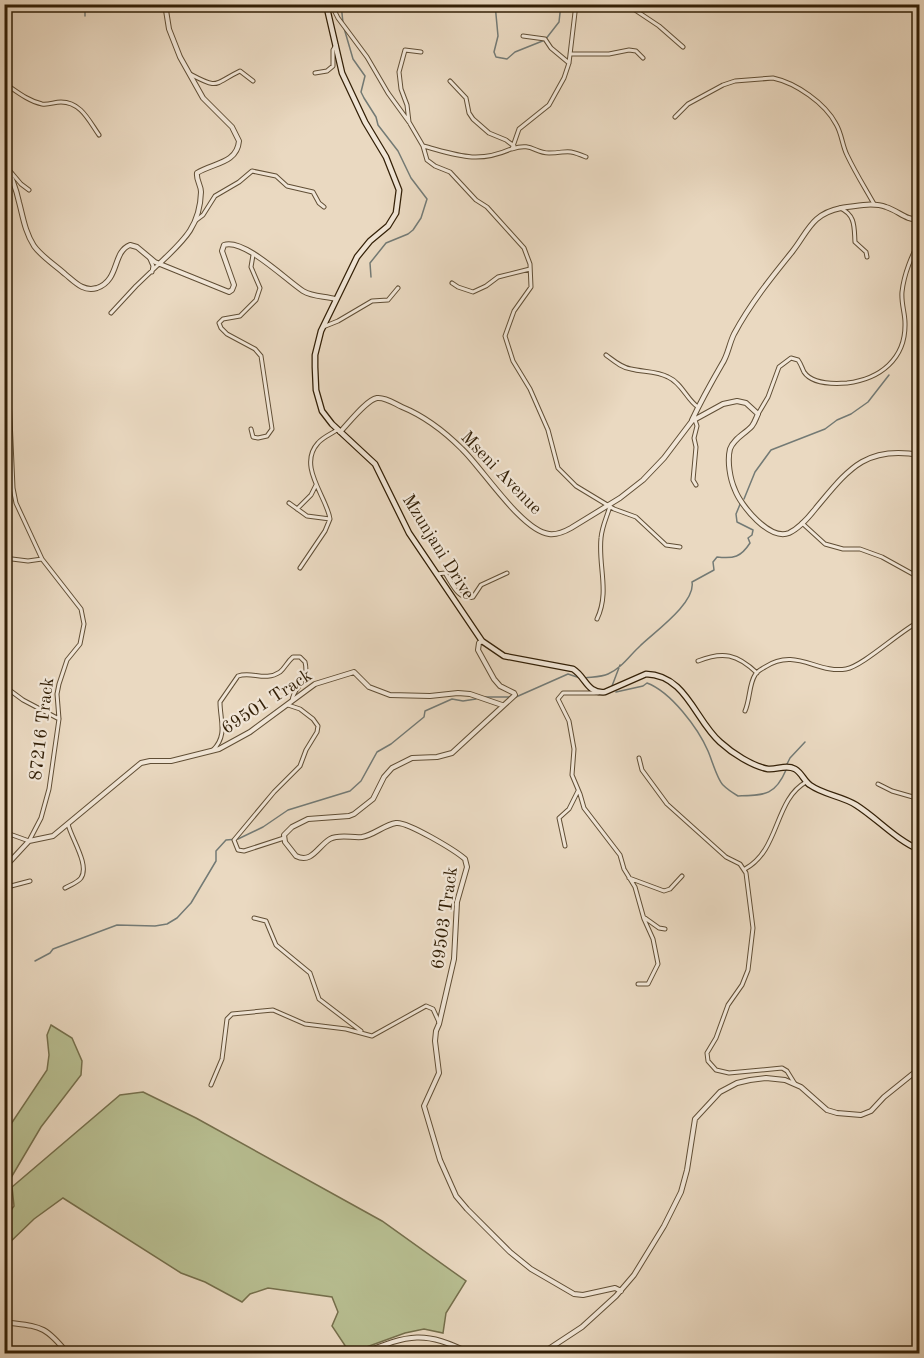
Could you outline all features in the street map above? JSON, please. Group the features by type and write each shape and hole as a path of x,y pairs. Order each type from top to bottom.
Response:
{"main road":[{"name":"Mzunjani Drive","path":"328,4 342,73 365,122 386,157 399,190 393,219 365,246 335,299 323,327 315,356 316,390 322,411 339,431 375,464 402,521 482,641 504,656 573,669 579,673 589,688 598,693"},
{"path":"598,693 641,675 652,674 670,682 686,694 705,726 723,744 758,766 770,769 794,768 813,787 853,803 902,840 920,850"}],"street":[{"path":"111,313 189,235 195,221 201,192 197,174 226,161 236,151 239,141 232,127 203,98 190,74 169,29 165,4"},
{"path":"328,4 367,57 388,93 409,122 430,163 450,172 520,242 531,269 531,287 517,306 506,328 505,336 510,355 530,389 548,430 558,468 576,486 636,517 666,545 680,547"},
{"path":"513,148 519,129 545,108 561,86 569,63 576,4"},
{"path":"626,4 659,26 683,47"},
{"path":"523,36 546,40 551,48 569,63"},
{"path":"315,74 327,71 333,66 333,50 336,45"},
{"path":"409,122 407,105 399,80 399,67 405,50 421,52"},
{"path":"570,54 609,54 628,50 636,51 643,58"},
{"path":"190,74 213,85 240,71 254,81"},
{"path":"675,117 692,102 729,82 779,79 811,97 832,116 848,156 874,204"},
{"path":"450,81 466,98 469,113 473,119 489,133 506,140 513,148"},
{"path":"4,83 39,103 45,105 64,102 78,108 86,115 99,135"},
{"path":"423,146 471,158 489,157 523,146 536,148 545,153 567,150 586,157"},
{"path":"6,165 17,194 25,227 34,246 80,286 95,289 106,283 112,277 122,251 128,246 137,247 159,264 226,292 232,290 234,285 223,258 223,246 228,244 237,245 276,269 306,292 335,299"},
{"path":"6,165 21,184 29,190"},
{"path":"195,221 203,215 215,196 253,171 278,177 287,186 313,192 324,207"},
{"path":"696,485 693,480 696,447 694,438 697,426 694,421 698,407 724,362 733,336 763,286 793,251 811,223 840,208 874,204 889,207 909,219 920,220"},
{"path":"840,208 852,217 855,243 866,252 867,257"},
{"path":"920,239 904,281 902,302 906,320 904,338 891,364 882,371 855,381 829,383 812,379 798,360 790,358 779,367 768,397 751,427 737,438 731,448 729,459 738,497 754,517 771,531 785,534 802,523 840,478 862,461 894,453 920,455"},
{"path":"251,429 252,435 256,438 267,436 272,429 262,358 255,349 222,330 219,323 222,320 236,318 256,300 260,288 251,267 253,255"},
{"path":"150,259 153,266 152,272"},
{"path":"452,283 473,292 498,277 531,269"},
{"path":"323,327 372,301 388,300 398,288"},
{"path":"606,356 631,369 669,377 687,393 698,407"},
{"name":"87216 Track","path":"4,868 29,841 41,818 46,802 58,719 59,684 67,660 80,644 84,624 77,602 59,583 42,559 20,515 15,497 9,396 5,389"},
{"name":"Mseni Avenue","path":"339,431 375,399 384,399 408,409 421,416 460,447 521,517 548,534 571,528 609,505 643,480 694,421 723,404 737,401 749,404 758,414"},
{"path":"300,568 325,531 330,519 316,485 311,456 318,443 339,431"},
{"path":"297,509 311,495 316,485"},
{"path":"289,502 311,517 330,519"},
{"path":"597,619 601,611 604,592 601,537 609,505"},
{"path":"802,523 825,544 836,548 860,549 875,554 920,578"},
{"path":"4,558 28,561 42,559"},
{"path":"437,574 445,573 460,596 467,599 472,597 481,585 507,573"},
{"path":"745,711 757,672 777,661 790,659 846,669 920,621"},
{"path":"212,751 222,739 220,702 239,676 268,677 281,671 292,657 301,657 305,662 307,673 290,703 310,716 318,729 300,766 274,792 234,840 235,846 241,851 247,851 284,838 288,830 304,821 354,814 369,803 384,777 399,763 412,758 437,757 452,753 510,700 514,694 494,680 478,650 479,643 482,641"},
{"path":"698,661 714,656 729,656 744,661 757,672"},
{"name":"69501 Track","path":"29,841 50,838 141,763 171,761 212,751 250,732 315,684 354,672 369,687 390,695 470,694 503,706"},
{"path":"4,686 23,700 58,719"},
{"path":"598,693 569,692 558,697 569,720 574,749 572,775 579,789 585,813 620,855 624,869 635,887 643,917 653,939 658,964 651,982 638,984"},
{"path":"639,758 642,770 664,801 726,857 745,869 753,922 748,970 742,985 728,1005 716,1038 707,1053 707,1059 715,1069 729,1073 784,1068 795,1083 827,1110 861,1115 872,1111 884,1096 920,1068"},
{"path":"745,869 753,865 769,843 789,797 806,782"},
{"path":"878,784 892,791 920,799"},
{"path":"565,846 560,818 569,809 579,789"},
{"name":"69503 Track","path":"284,838 296,856 305,858 334,837 364,837 393,824 402,823 432,838 465,859 466,871 457,902 456,950 436,1031 439,1073 424,1106 440,1160 460,1202 515,1257 531,1269 579,1295 615,1288 621,1291"},
{"path":"65,888 78,881 83,870 81,858 68,824"},
{"path":"4,832 29,841"},
{"path":"629,878 661,891 670,889 682,876"},
{"path":"4,885 11,886 30,881"},
{"path":"643,917 659,928 665,928"},
{"path":"254,918 266,921 276,945 310,973 322,1002 340,1013 362,1032"},
{"path":"211,1085 222,1059 227,1019 232,1014 273,1010 305,1024 369,1035 377,1034 428,1006 434,1010 439,1024"},
{"path":"541,1353 582,1327 621,1291 641,1263 675,1207 687,1170 693,1123 704,1107 720,1092 743,1081 766,1078 795,1083"},
{"path":"4,1322 43,1328 68,1353"},
{"path":"361,1353 401,1338 430,1337 472,1353"}],"green space":[{"path":"51,1025 72,1038 82,1061 81,1075 41,1127 5,1188 5,1133 47,1070 49,1055 47,1035"},
{"path":"143,1092 196,1118 382,1221 466,1281 446,1313 443,1333 424,1329 405,1333 350,1353 332,1326 338,1312 332,1297 268,1288 250,1294 242,1302 205,1282 181,1273 63,1198 34,1219 5,1247 5,1219 14,1206 12,1187 120,1095"}],"waterway":[{"path":"85,4 85,16"},
{"path":"341,4 343,23"},
{"path":"495,4 498,36 494,52 496,57 507,59 515,52 545,40 559,22 561,4"},
{"path":"344,28 353,59 365,76 361,92 376,117 378,125 398,151 411,178 427,199 421,218 413,230 386,243 370,263 371,277"},
{"path":"744,499 755,472 771,450 825,429 851,414 868,402 889,375"},
{"path":"585,678 606,675 618,668 681,608 691,590 692,582 714,570 713,562 717,557 736,556 747,548 750,543 748,538 752,535 753,530 737,522 736,514 741,502"},
{"path":"612,686 620,665"},
{"path":"516,697 568,674 580,678"},
{"path":"616,692 647,683 665,694 698,732 721,782 738,796 768,792 778,785 786,770"},
{"path":"481,697 512,697"},
{"path":"35,961 53,949 117,925 167,924 177,918 191,903 216,861 216,851 226,840 238,839 263,827 288,810 350,791 361,781 377,752 391,744 424,717 425,711 452,699 463,701 476,699"},
{"path":"787,764 805,742"}]}
